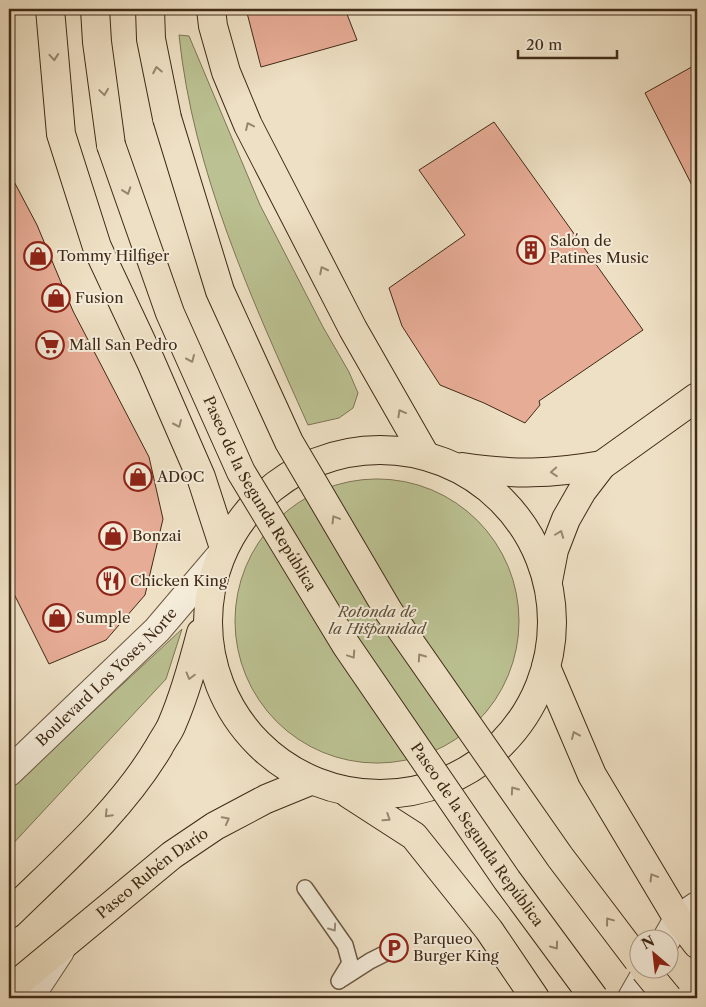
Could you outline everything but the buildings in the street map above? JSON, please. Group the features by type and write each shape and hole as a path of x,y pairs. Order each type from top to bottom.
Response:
{"highway":[{"path":"50,9 61,134 97,246 151,362 201,477 222,552"},
{"name":"Paseo de la Segunda República","path":"95,9 97,42 111,145 170,313 241,472 346,645 507,880 594,998"},
{"path":"150,9 151,39 167,118 220,291 289,442 389,612 560,857 628,947"},
{"path":"211,9 213,26 226,72 248,125 353,328 425,455"},
{"path":"548,581 554,550 566,519 582,491 602,465 697,397"},
{"path":"9,914 125,796 149,763 172,725 188,683 206,612 222,552 250,508 287,477 330,457 378,450 425,455 454,466 487,486 514,513 535,545 548,581 552,610 552,638 546,667 533,701 513,732 486,758 455,778 420,790 383,795 346,792 310,781 266,754 232,713 211,665 206,612"},
{"path":"454,466 491,472 528,474 566,471 602,465"},
{"path":"546,667 592,775 680,921 697,944"},
{"name":"Paseo Rubén Darío","path":"9,990 172,855 215,826 266,799 310,781"},
{"path":"346,792 414,836 488,930 535,998"},
{"path":"654,980 668,998"}],"street":[{"name":"Boulevard Los Yoses Norte","path":"9,772 157,630 222,552"},
{"path":"30,998 65,944"},
{"path":"632,998 642,980"}],"lane":[{"path":"305,888 345,945 350,963 339,981 388,952"}],"green space":[{"path":"179,35 189,36 260,205 323,327 349,372 358,393 353,408 339,418 308,425 266,331 246,283 211,186 186,86"},
{"name":"Rotonda de la Hispanidad","path":"363,479 391,479 418,485 444,496 478,520 495,542 508,567 519,607 519,635 508,675 495,700 478,722 444,746 418,757 391,763 363,763 336,757 310,746 276,722 252,688 241,662 235,635 235,607 241,580 252,554 276,520 310,496 336,485"},
{"path":"182,629 166,679 9,848 9,790"}],"place":[{"name":"Salón de Patines Music","path":"531,250"},
{"name":"Tommy Hilfiger","path":"38,256"},
{"name":"Fusion","path":"56,298"},
{"name":"Mall San Pedro","path":"50,345"},
{"name":"ADOC","path":"138,477"},
{"name":"Bonzai","path":"113,536"},
{"name":"Chicken King","path":"111,581"},
{"name":"Sumple","path":"57,618"},
{"name":"Parqueo Burger King","path":"394,948"}]}
